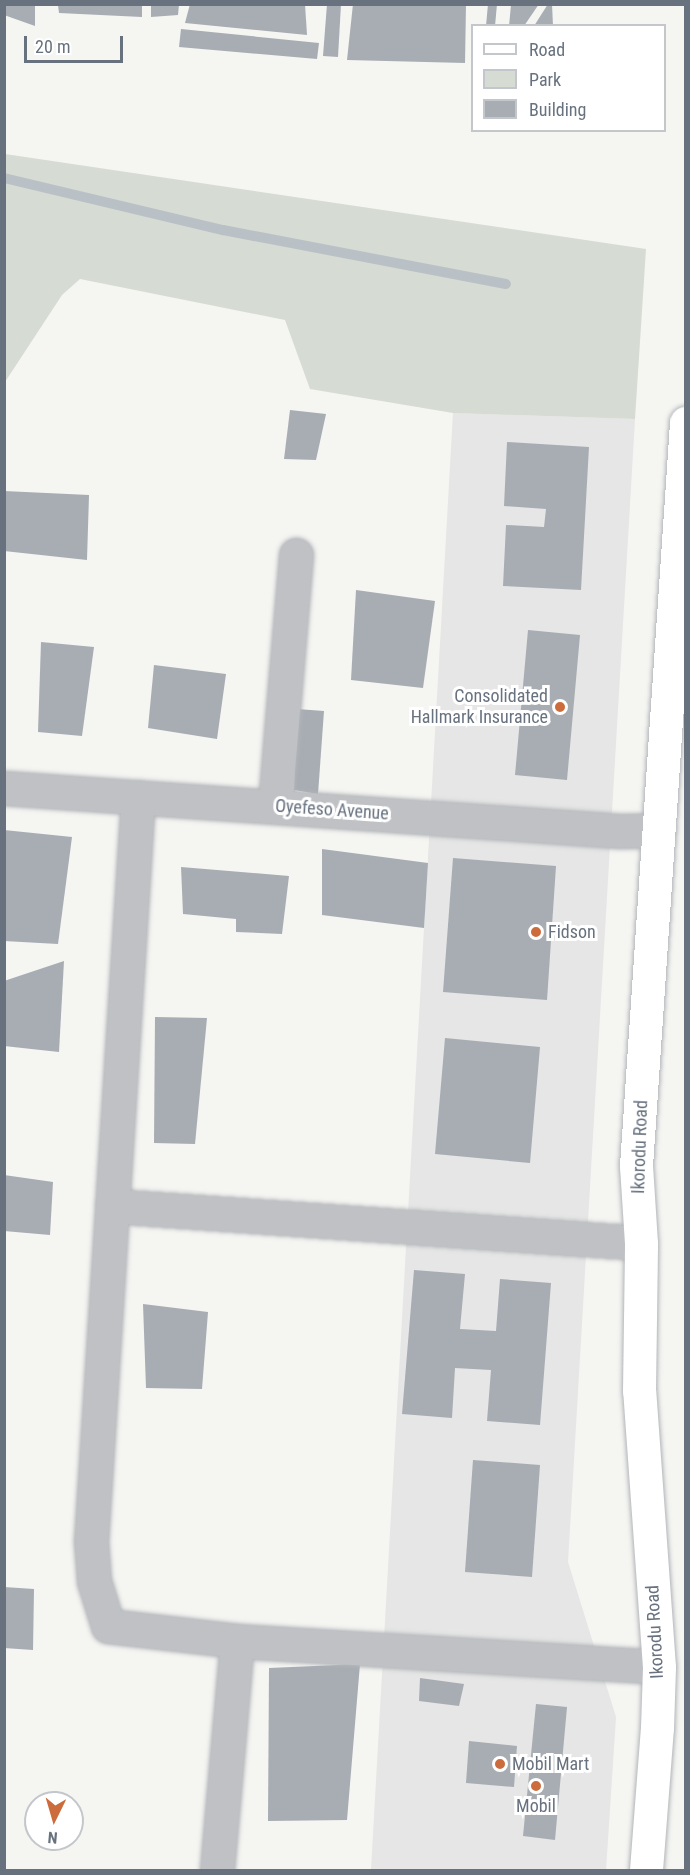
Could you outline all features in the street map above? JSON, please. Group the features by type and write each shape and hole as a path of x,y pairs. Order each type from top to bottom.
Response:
{"main road":[{"name":"Ikorodu Road","path":"646,1870 657,1728 659,1667 639,1391 640,1244 636,1166 686,423"}],"street":[{"path":"275,806 296,555"},
{"name":"Oyefeso Avenue","path":"4,788 620,831 659,830"},
{"path":"138,797 91,1541 93,1581 108,1626 237,1641 659,1667"},
{"path":"112,1206 640,1244"},
{"path":"218,1870 237,1641"}],"shaded area":[{"path":"453,413 635,419 568,1562 616,1717 606,1870 371,1870"}],"green space":[{"path":"5,154 646,249 635,419 453,413 310,389 285,320 80,279 62,295 5,382"}],"building":[{"path":"4,4 35,4 35,26 4,15"},
{"path":"151,4 179,4 178,15 151,17"},
{"path":"190,4 305,4 307,35 185,23"},
{"path":"327,4 341,4 338,57 323,56"},
{"path":"353,4 466,4 465,63 347,60"},
{"path":"488,4 497,4 495,24 486,24"},
{"path":"539,4 525,24 509,24 511,5"},
{"path":"548,4 552,4 553,24 535,24"},
{"path":"58,5 142,5 142,17 59,13"},
{"path":"181,29 319,43 317,59 179,47"},
{"path":"290,410 326,414 316,460 284,459"},
{"path":"507,442 589,447 581,590 503,586 506,525 544,527 546,509 504,506"},
{"path":"4,491 89,495 87,560 4,551"},
{"path":"356,590 435,601 423,688 351,680"},
{"path":"528,630 580,635 567,780 515,775"},
{"path":"41,642 94,647 82,736 38,732"},
{"path":"154,665 226,674 217,739 148,728"},
{"path":"297,709 324,711 318,794 294,790"},
{"path":"4,830 72,837 58,944 4,941"},
{"path":"322,849 428,863 424,928 322,915"},
{"path":"453,858 556,866 547,1000 443,992"},
{"path":"181,867 289,876 282,934 236,932 236,919 183,914"},
{"path":"64,961 59,1052 4,1046 4,981"},
{"path":"155,1017 207,1018 195,1144 154,1143"},
{"path":"445,1038 540,1047 530,1163 435,1154"},
{"path":"4,1175 53,1182 50,1235 4,1231"},
{"path":"414,1270 465,1274 460,1329 496,1331 500,1279 551,1283 540,1425 487,1421 491,1370 455,1368 452,1418 402,1414"},
{"path":"143,1304 208,1312 202,1389 146,1388"},
{"path":"473,1460 540,1465 532,1577 465,1572"},
{"path":"4,1587 34,1589 33,1650 4,1648"},
{"path":"360,1664 347,1820 268,1821 269,1668"},
{"path":"420,1678 464,1684 459,1706 419,1701"},
{"path":"536,1704 567,1707 555,1840 523,1836"},
{"path":"469,1741 517,1746 514,1787 466,1783"}],"waterway":[{"path":"4,178 223,230 506,284"}],"place":[{"name":"Consolidated Hallmark Insurance","path":"560,707"},
{"name":"Fidson","path":"536,932"},
{"name":"Mobil Mart","path":"500,1764"},
{"name":"Mobil","path":"536,1786"}]}
